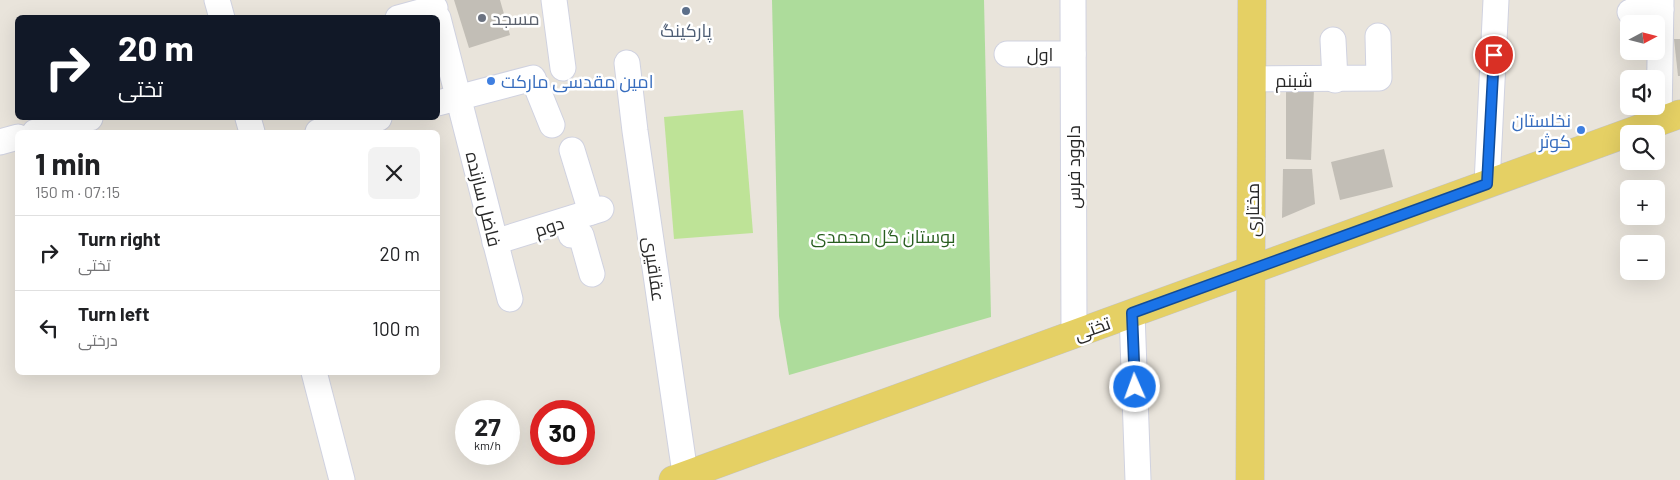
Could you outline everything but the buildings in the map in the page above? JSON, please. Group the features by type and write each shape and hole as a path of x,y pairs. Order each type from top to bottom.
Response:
{"main road":[{"name":"مختاری","path":"1250,480 1252,0"},
{"name":"تختی","path":"682,478 1132,313 1251,264 1487,184 1670,118"}],"street":[{"path":"217,0 221,15"},
{"path":"554,0 563,68"},
{"name":"داوود فرس","path":"1073,0 1074,334"},
{"path":"1487,184 1496,0"},
{"path":"1630,12 1661,5 1670,118"},
{"path":"414,15 436,11"},
{"name":"شبنم","path":"1252,79 1336,80 1379,78 1378,36"},
{"name":"شبنم","path":"1333,40 1336,80"},
{"name":"فاضل سازنده","path":"440,41 448,101 496,242 510,299"},
{"name":"اول","path":"1007,54 1073,54"},
{"name":"عقاقیری","path":"627,63 682,478"},
{"path":"448,101 533,78 552,125"},
{"path":"43,130 82,120"},
{"path":"327,130 370,120"},
{"path":"0,142 15,138"},
{"name":"دوم","path":"496,242 596,210 572,150"},
{"path":"567,220 571,235 581,235 592,274"},
{"path":"1132,313 1138,480"},
{"path":"315,375 342,480"}],"green space":[{"name":"بوستان گل محمدی","path":"772,0 984,0 991,317 789,375 779,316"},
{"path":"743,110 753,233 674,239 664,117"}],"place":[{"name":"پارکینگ","path":"686,11"},
{"name":"مسجد","path":"482,18"},
{"name":"امین مقدسی مارکت","path":"491,81"},
{"name":"نخلستان کوثر","path":"1581,130"}],"route":[{"path":"1135,387 1132,313 1487,184 1494,55"}]}
